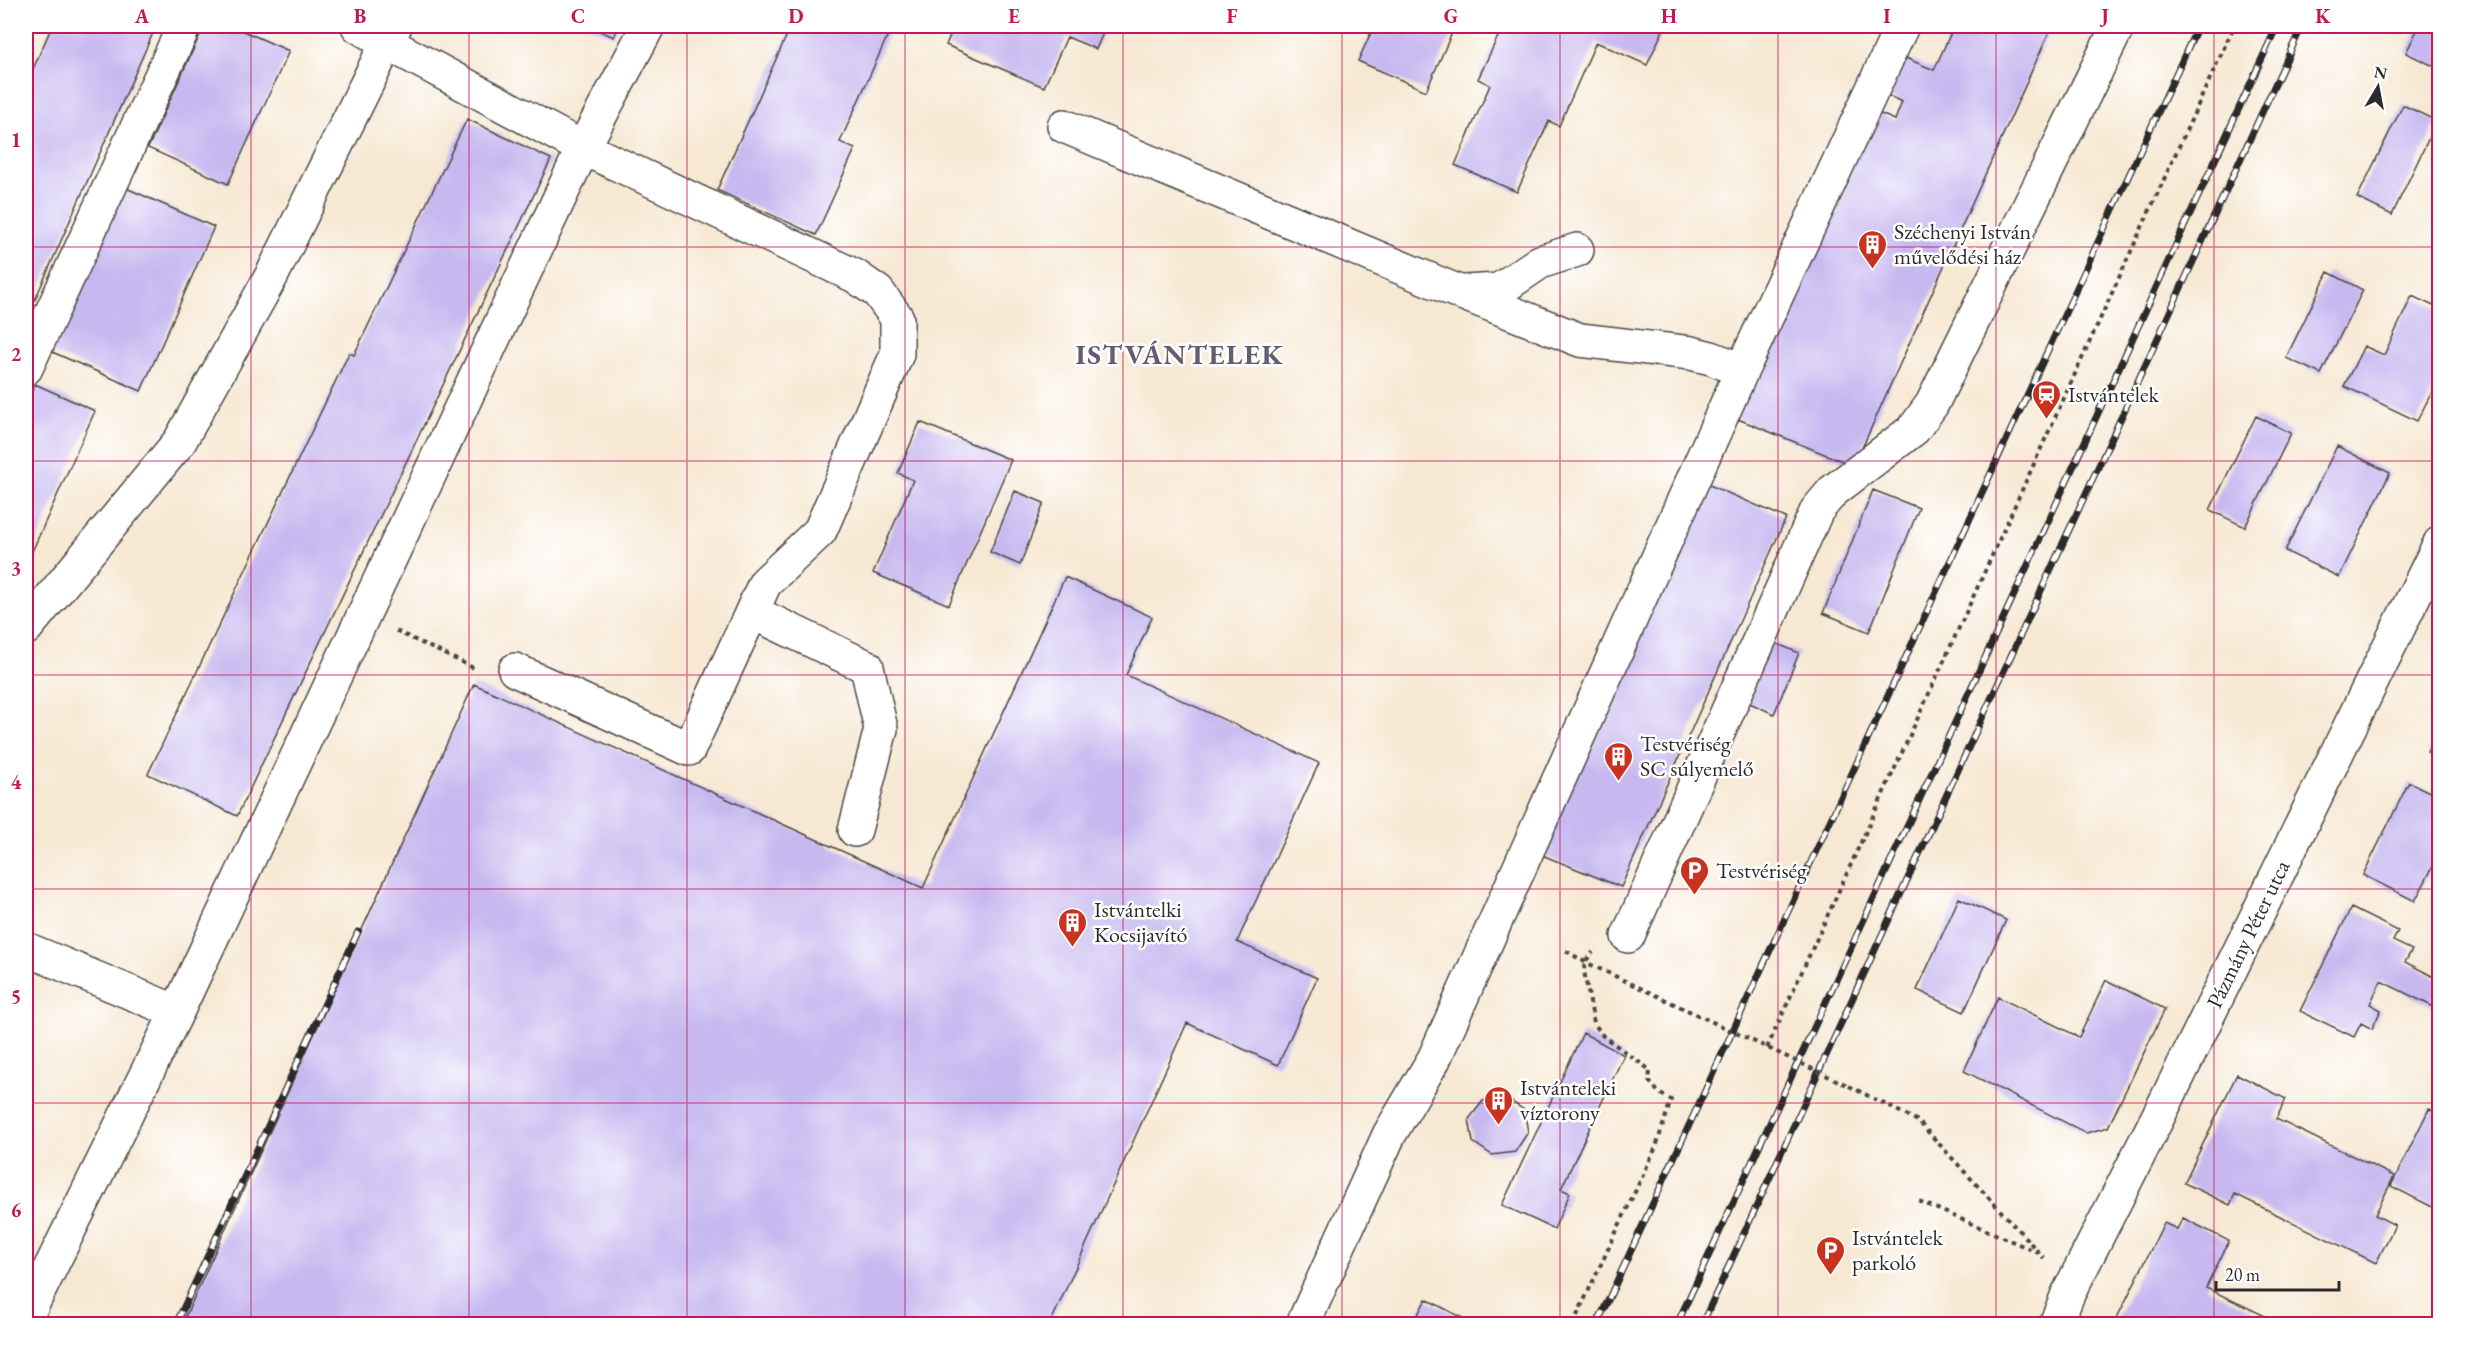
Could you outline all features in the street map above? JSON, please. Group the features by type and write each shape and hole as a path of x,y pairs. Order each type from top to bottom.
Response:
{"street":[{"path":"26,368 184,26"},
{"path":"358,26 391,34 583,148 855,276 878,292 897,318 897,354 820,531 765,583 689,749 515,670"},
{"path":"26,1317 177,1011 365,617 583,148 648,26"},
{"path":"1628,936 1817,510 1833,491 1914,429 1932,404 2118,26"},
{"path":"1303,1324 1389,1135 1434,1059 1892,29"},
{"path":"26,628 180,441 272,275 391,34"},
{"path":"1064,126 1459,292 1580,340 1691,353 1742,370"},
{"path":"1459,292 1499,290 1540,262 1577,250"},
{"name":"Pázmány Péter utca","path":"2056,1324 2068,1294 2176,1080 2439,543"},
{"path":"752,612 867,667 881,729 855,830"},
{"path":"26,949 177,1011"}],"path":[{"path":"1767,1048 2234,26"},
{"path":"365,617 495,678 515,670"},
{"path":"1573,1324 1656,1147 1671,1100 1659,1093 1649,1081 1650,1070 1603,1036 1594,1023 1585,980 1585,962 1599,949 1628,936"},
{"path":"1566,951 1918,1121 2042,1254 2068,1294"},
{"path":"1918,1201 2042,1254"}],"building":[{"path":"52,26 156,26 26,320 26,85"},
{"path":"204,26 232,26 289,51 228,184 148,148"},
{"path":"588,26 619,26 614,37"},
{"path":"791,26 892,26 840,142 855,149 816,235 717,190"},
{"path":"954,26 1106,26 1096,49 1067,37 1044,87 946,45"},
{"path":"1374,26 1455,26 1426,91 1358,61"},
{"path":"1503,26 1665,26 1647,65 1596,42 1559,126 1549,121 1517,192 1455,165 1490,85 1478,79"},
{"name":"Széchenyi István művelődési ház","path":"1954,26 2052,26 1854,466 1733,417 1876,112 1895,120 1902,102 1884,94 1901,56 1934,70"},
{"path":"2419,26 2440,26 2440,69 2406,53"},
{"path":"2403,105 2437,121 2392,215 2357,198"},
{"path":"467,119 551,159 237,816 148,774 349,353 354,355"},
{"path":"124,187 214,227 141,391 50,351"},
{"path":"2328,272 2363,290 2321,374 2286,358"},
{"path":"2412,296 2440,309 2440,376 2417,421 2344,386 2364,346 2384,355"},
{"path":"35,384 95,411 26,565 26,405"},
{"path":"2256,416 2291,433 2245,527 2210,510"},
{"path":"920,422 1011,460 949,605 873,573 913,480 898,473"},
{"path":"2337,446 2390,473 2339,577 2285,551"},
{"path":"1700,481 1786,518 1621,887 1537,853"},
{"path":"1873,490 1919,508 1869,632 1823,613"},
{"path":"1015,491 1044,503 1020,565 990,552"},
{"path":"1065,577 1152,617 1126,675 1319,763 1237,942 1317,978 1278,1065 1187,1023 1050,1324 182,1324 474,684 923,888"},
{"path":"1768,640 1799,653 1774,714 1743,700"},
{"path":"2440,727 2440,758 2427,752"},
{"path":"2409,782 2440,797 2440,853 2415,901 2363,875"},
{"path":"1959,898 2006,920 1964,1012 1917,990"},
{"path":"2351,908 2398,931 2393,941 2412,950 2405,962 2440,980 2440,1010 2381,981 2370,1004 2381,1010 2372,1029 2361,1023 2354,1037 2300,1011"},
{"path":"2106,980 2165,1009 2108,1127 2086,1133 1964,1071 1998,997 2079,1037"},
{"path":"1583,1033 1624,1055 1561,1189 1570,1193 1554,1229 1502,1205"},
{"path":"2237,1074 2286,1099 2276,1119 2394,1176 2375,1215 2395,1225 2376,1263 2235,1194 2230,1205 2184,1183"},
{"name":"Istvánteleki víztorony","path":"1505,1097 1524,1110 1528,1132 1515,1152 1492,1155 1473,1142 1469,1119 1483,1101"},
{"path":"2429,1109 2440,1114 2440,1202 2436,1209 2391,1186"},
{"path":"2183,1218 2229,1241 2206,1288 2282,1324 2204,1324 2198,1322 2197,1324 2114,1324 2164,1223 2177,1229"},
{"path":"1426,1299 1474,1324 1413,1324"}],"railway":[{"path":"1597,1324 2198,26"},
{"path":"1677,1324 2277,26"},
{"path":"1702,1324 2302,26"},
{"path":"176,1324 358,932"}],"place":[{"name":"Széchenyi István művelődési ház","path":"1873,270"},
{"name":"Istvántelek","path":"2047,420"},
{"name":"Testvériség SC súlyemelő","path":"1619,782"},
{"name":"Testvériség","path":"1695,896"},
{"name":"Istvántelki Kocsijavító","path":"1073,948"},
{"name":"Istvánteleki víztorony","path":"1499,1126"},
{"name":"Istvántelek parkoló","path":"1831,1276"}],"district":[{"name":"ISTVÁNTELEK","path":"1180,354"}]}
